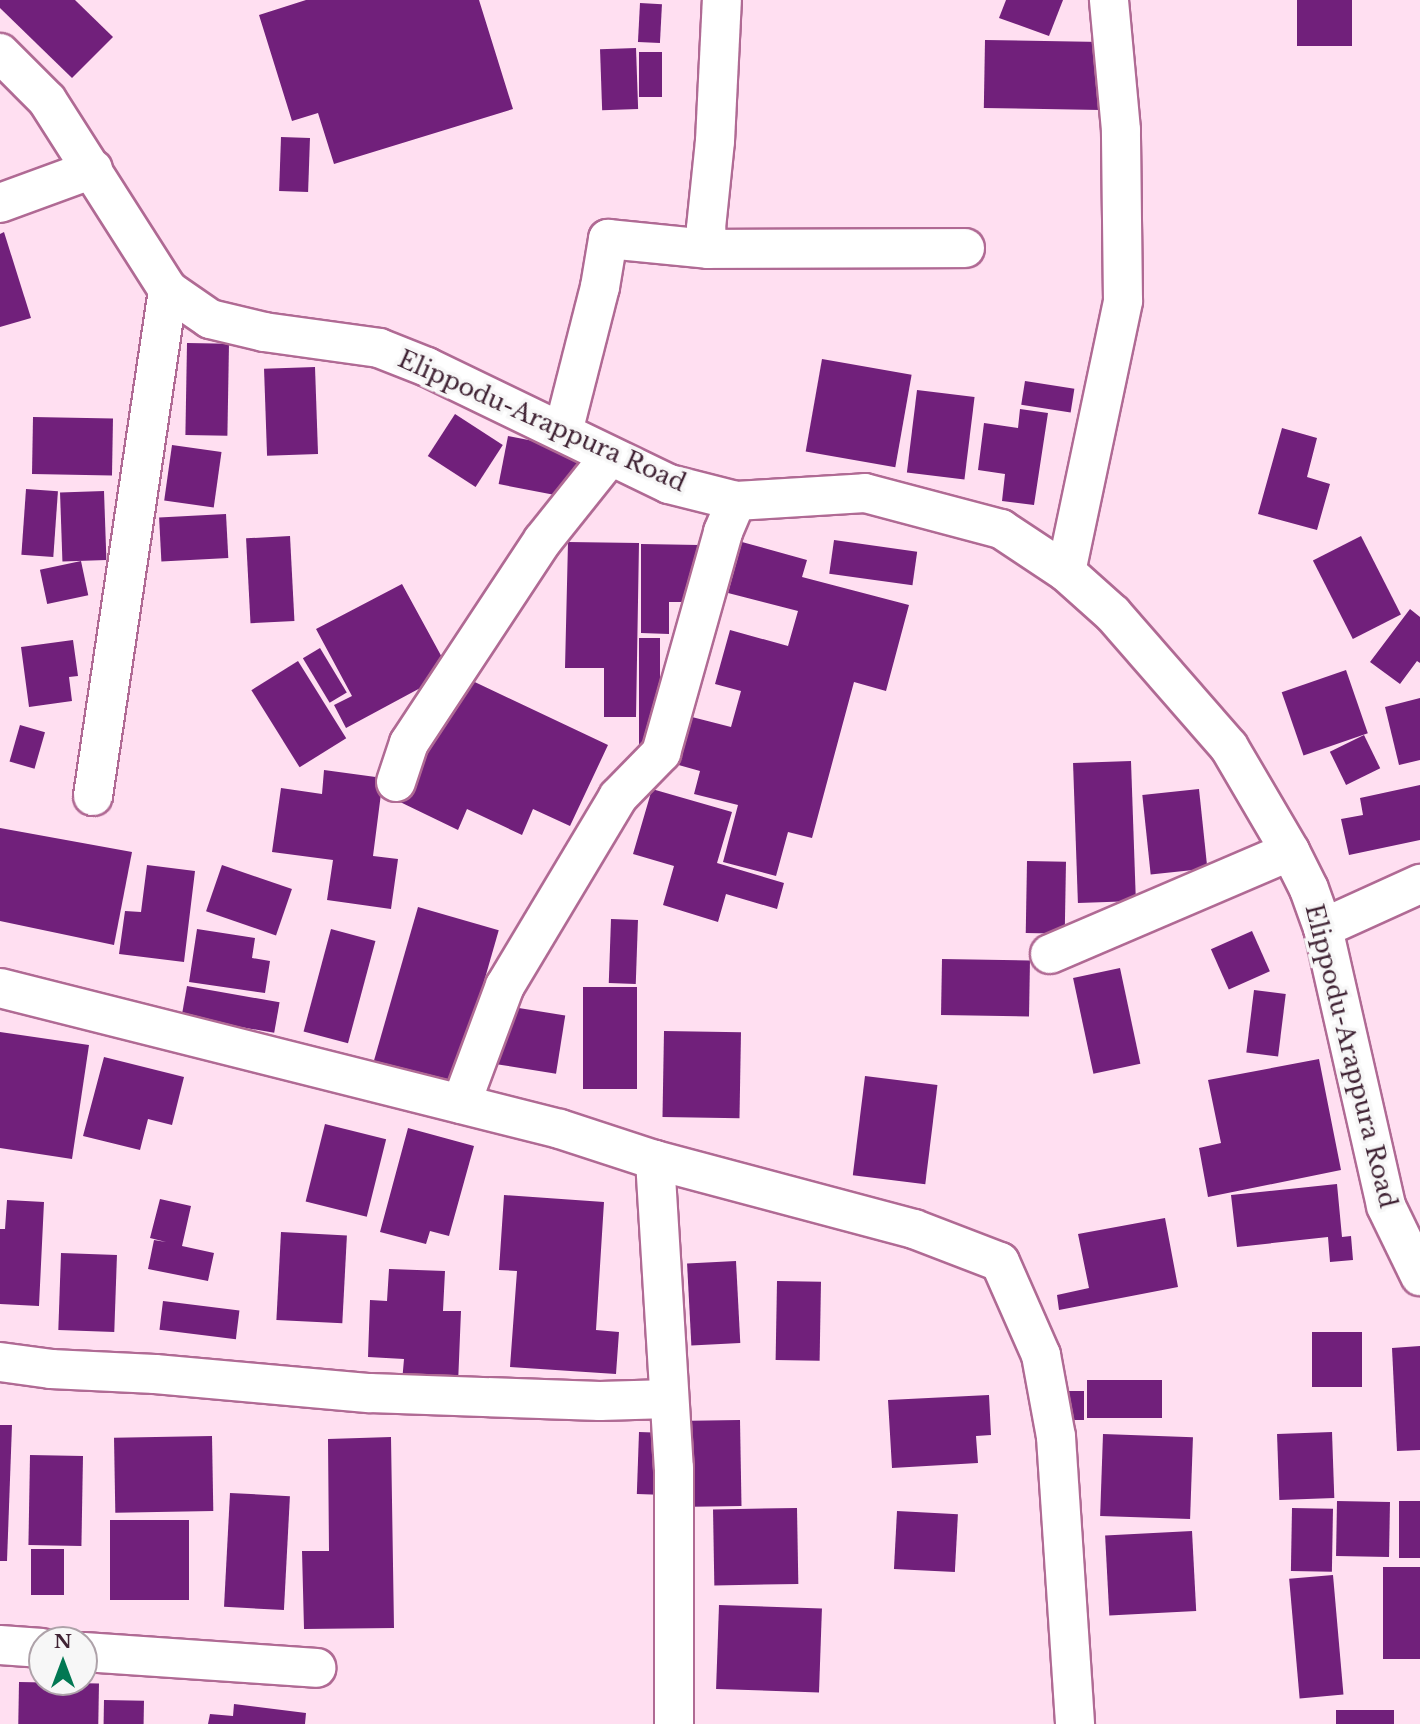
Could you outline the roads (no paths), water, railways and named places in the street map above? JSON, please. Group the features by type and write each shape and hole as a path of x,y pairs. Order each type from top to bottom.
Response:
{"street":[{"path":"708,249 706,228 715,141 722,0"},
{"path":"1066,572 1123,301 1121,130 1109,0"},
{"name":"Elippodu-Arappura Road","path":"0,53 47,100 168,290 209,319 264,332 379,348 427,367 668,484 736,501 865,493 1001,529 1066,572 1113,614 1229,747 1290,851 1309,889 1323,928 1386,1206 1420,1276"},
{"path":"0,203 93,169"},
{"path":"563,432 600,287 608,239 708,249 965,248"},
{"path":"93,796 168,290"},
{"path":"396,782 410,743 543,540 610,456"},
{"path":"461,1104 505,986 618,797 661,753 723,532 736,501"},
{"path":"1050,954 1290,851"},
{"path":"1323,928 1420,884"},
{"path":"0,988 560,1129 655,1160 914,1229 1000,1262 1041,1355 1056,1437 1075,1724"},
{"path":"655,1160 676,1565 674,1724"},
{"path":"0,1362 51,1369 155,1374 370,1393 600,1401 669,1399"},
{"path":"0,1645 28,1647"},
{"path":"98,1653 316,1668"}]}
